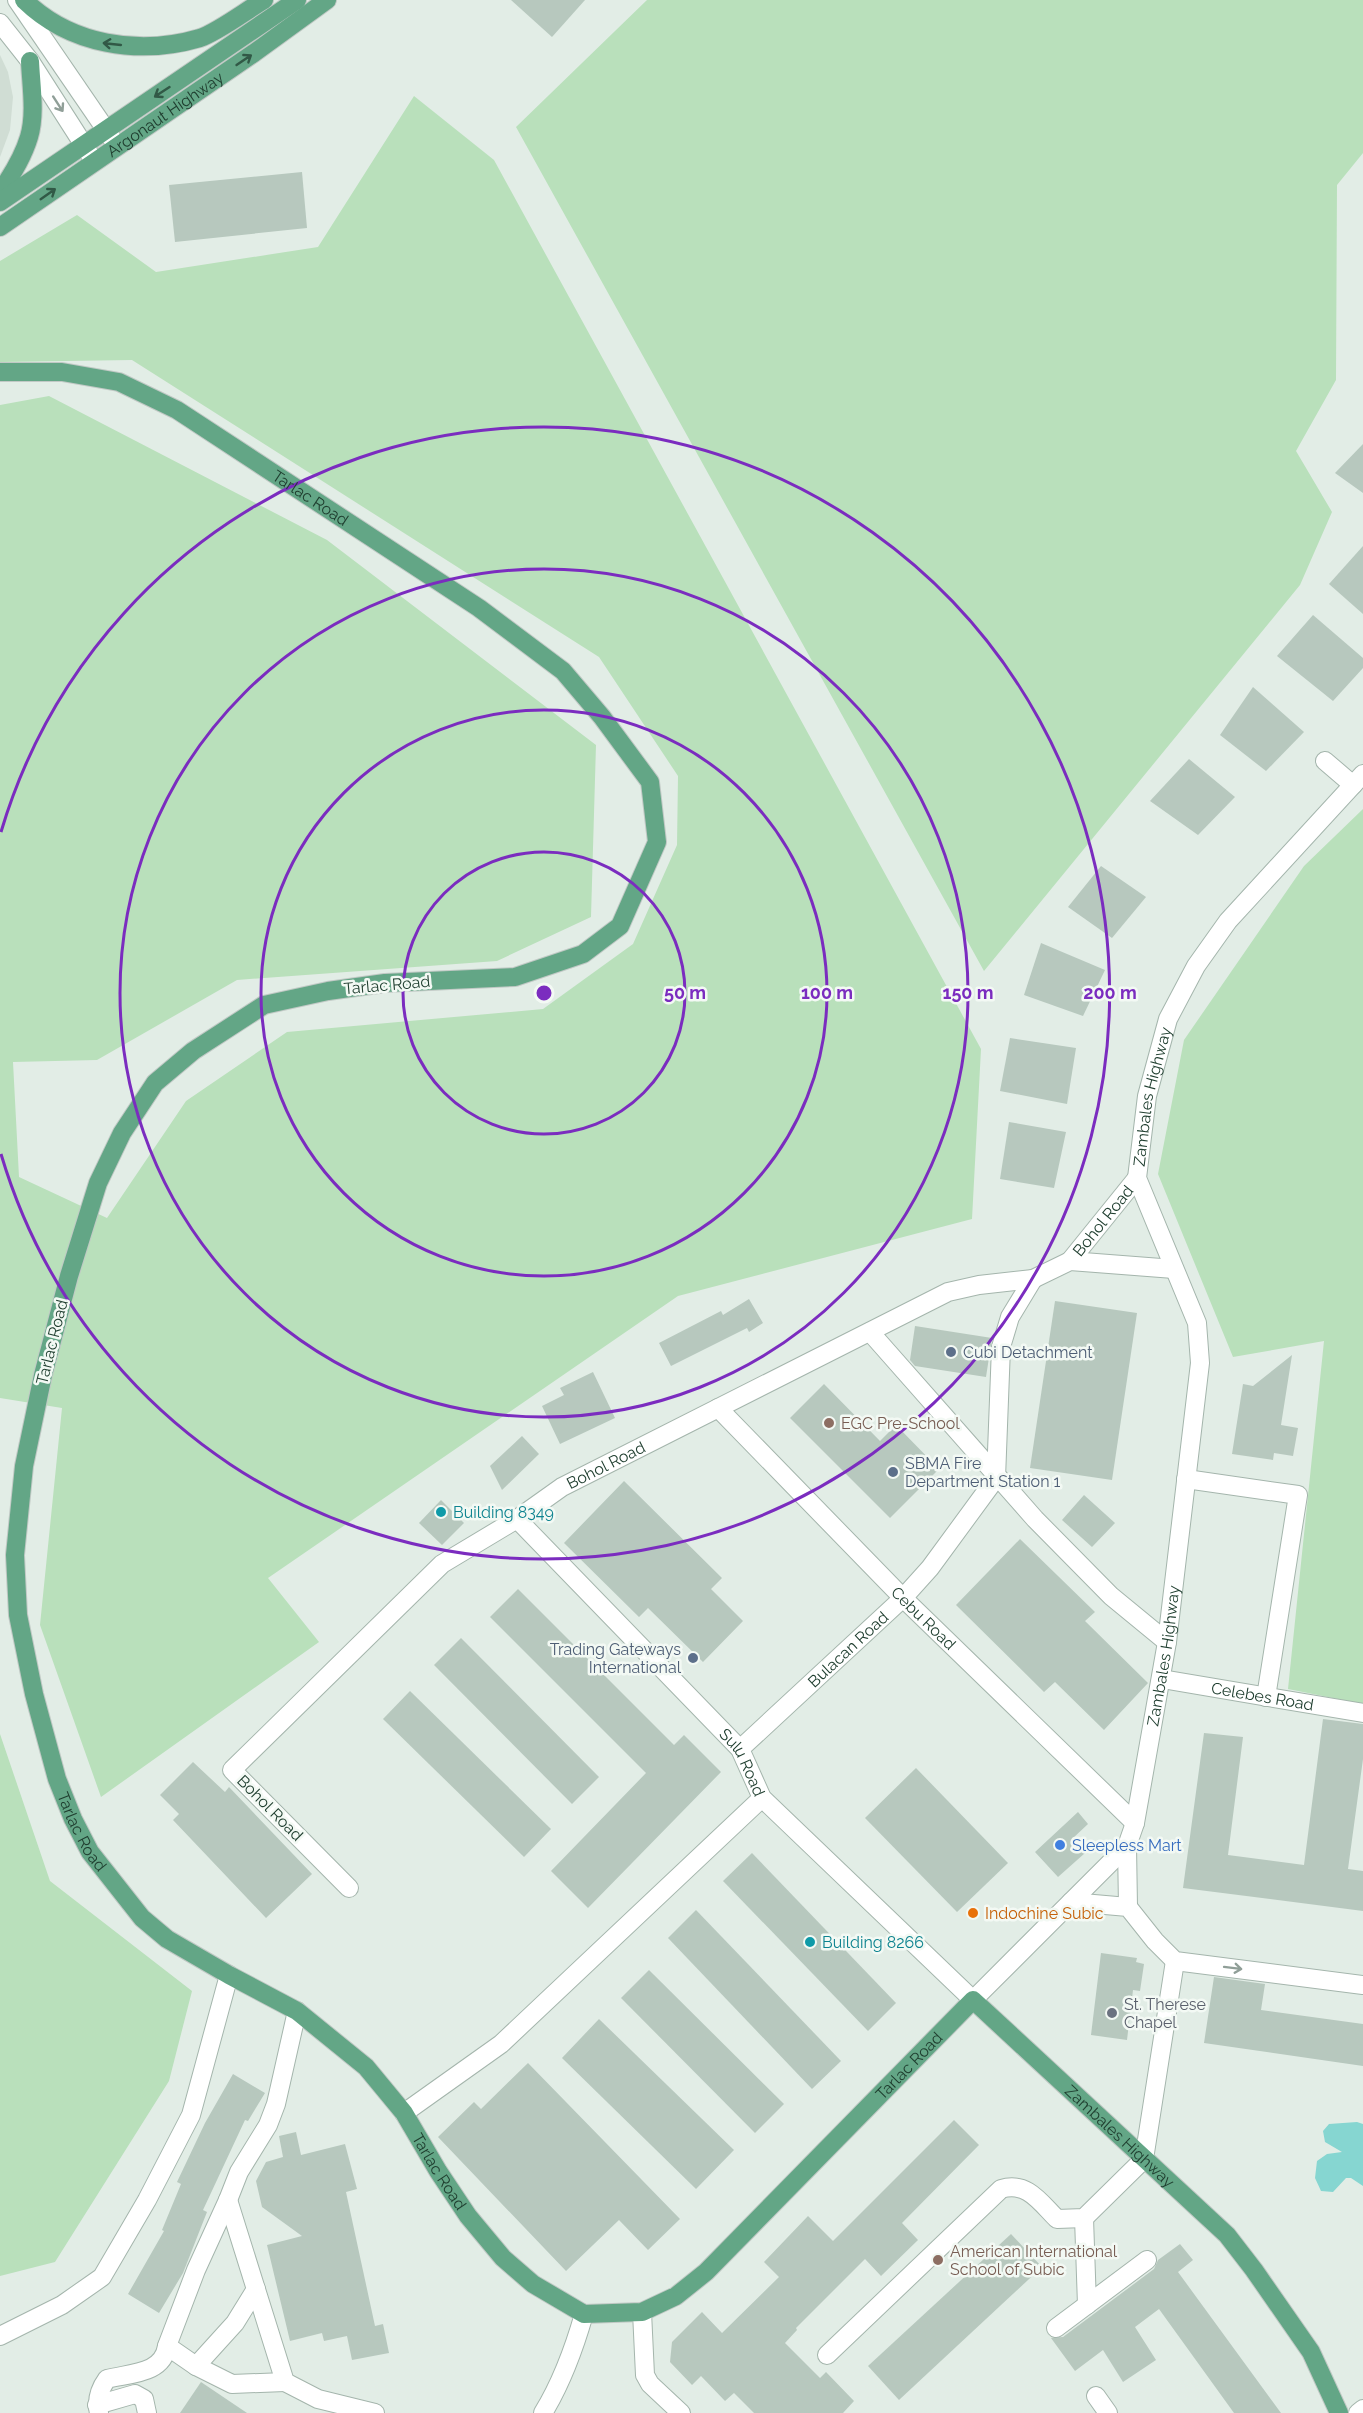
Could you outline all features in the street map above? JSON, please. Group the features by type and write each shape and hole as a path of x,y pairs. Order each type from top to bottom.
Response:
{"main road":[{"path":"24,0 40,16 65,30 96,42 133,46 166,44 202,37 264,0"},
{"name":"Argonaut Highway","path":"0,202 297,0"},
{"name":"Argonaut Highway","path":"0,227 254,53 327,0"},
{"path":"0,192 16,169 30,136 32,103 30,61"},
{"name":"Tarlac Road","path":"0,372 62,372 119,382 177,410 479,608 562,671 602,717 650,782 657,842 620,927 583,954 516,977 385,983 328,991 264,1005 193,1051 156,1083 122,1133 98,1183 69,1276 43,1375 24,1466 15,1555 18,1615 34,1694 57,1779 73,1820 90,1852 142,1918 167,1939 229,1976 297,2011 366,2067 404,2113 468,2216 504,2258 533,2284 584,2314 642,2312 676,2296 706,2271 973,2000"},
{"name":"Zambales Highway","path":"973,2000 1227,2235 1311,2352 1339,2413"}],"street":[{"path":"17,0 117,146"},
{"path":"0,22 30,61 94,161"},
{"path":"1325,761 1358,780"},
{"name":"Zambales Highway","path":"973,2000 1127,1846 1135,1823 1162,1679 1200,1363 1197,1323 1137,1178 1147,1096 1168,1018 1196,966 1228,921 1358,780"},
{"name":"Bohol Road","path":"349,1888 232,1770 442,1564 517,1519 562,1487 948,1292 979,1285 1033,1279 1070,1261 1137,1178"},
{"name":"Bohol Road","path":"1070,1261 1174,1269"},
{"path":"996,1478 1001,1347 1010,1317 1033,1279"},
{"path":"870,1332 996,1478 1111,1596 1167,1642"},
{"name":"Cebu Road","path":"718,1408 903,1598 1135,1823"},
{"name":"Bulacan Road","path":"740,1749 903,1598 930,1568 996,1478"},
{"path":"1186,1479 1298,1495 1266,1697"},
{"name":"Sulu Road","path":"517,1519 740,1749 762,1798 973,2000"},
{"name":"Celebes Road","path":"1162,1679 1363,1713"},
{"path":"404,2113 501,2044 762,1798"},
{"path":"1127,1846 1128,1907 1155,1941 1175,1960 1363,1985"},
{"path":"1071,1902 1128,1907"},
{"path":"827,2355 1001,2189 1012,2186 1025,2188 1057,2219 1084,2218 1144,2159 1175,1960"},
{"path":"0,2336 62,2305 102,2277 147,2200 191,2115 229,1976"},
{"path":"98,2409 102,2386 107,2379 154,2368 162,2362 196,2270 239,2172 268,2125 276,2104 297,2011"},
{"path":"228,2200 285,2382"},
{"path":"1084,2218 1087,2305"},
{"path":"1056,2328 1147,2260"},
{"path":"196,2366 235,2323 256,2289"},
{"path":"642,2312 645,2375 650,2384 681,2413"},
{"path":"543,2413 557,2389 584,2314"},
{"path":"167,2346 196,2366 232,2384 285,2382 318,2399 375,2413"},
{"path":"98,2409 135,2394 144,2399 147,2413"},
{"path":"1096,2396 1108,2413"},
{"path":"1358,2413 1363,2409"}],"shaded area":[{"path":"0,55 8,72 13,97 10,130 0,157"}],"green space":[{"path":"647,0 1363,0 1363,153 1337,185 1336,380 1296,451 1332,512 1300,585 984,971 516,127"},
{"path":"414,96 494,160 981,1049 972,1219 678,1296 268,1578 319,1642 101,1797 40,1625 62,1408 0,1398 0,405 49,396 327,540 596,745 591,917 497,961 237,980 97,1060 13,1062 19,1177 107,1218 186,1101 287,1032 543,1009 633,944 677,845 678,776 599,657 132,360 0,362 0,261 77,215 156,272 318,247"},
{"path":"1363,809 1363,1704 1288,1689 1324,1341 1233,1357 1158,1174 1184,1040 1304,866"},
{"path":"0,1734 50,1881 192,1991 169,2081 55,2262 0,2276"}],"water":[{"path":"1357,2122 1363,2124 1363,2186 1351,2178 1346,2178 1333,2192 1321,2191 1315,2178 1317,2161 1327,2154 1342,2152 1325,2142 1323,2131 1329,2124"}],"building":[{"path":"511,0 585,0 552,37"},
{"path":"302,172 307,228 175,242 169,185"},
{"path":"1363,444 1363,493 1335,473"},
{"path":"1363,546 1363,614 1329,584"},
{"path":"1313,615 1363,658 1363,668 1333,701 1277,656"},
{"path":"1253,687 1304,732 1266,771 1220,735"},
{"path":"1189,759 1235,797 1198,835 1150,801"},
{"path":"1101,866 1146,897 1112,938 1068,907"},
{"path":"1041,943 1105,970 1083,1016 1024,995"},
{"path":"1010,1038 1076,1048 1067,1104 1000,1091"},
{"path":"1009,1122 1066,1132 1054,1188 1000,1179"},
{"path":"749,1299 763,1323 749,1332 747,1328 671,1366 659,1343 721,1311 723,1315"},
{"path":"1055,1301 1137,1313 1112,1480 1030,1468"},
{"name":"Cubi Detachment","path":"915,1326 992,1338 986,1377 915,1366 910,1360"},
{"path":"1292,1355 1281,1425 1298,1428 1293,1456 1274,1453 1273,1460 1232,1454 1243,1384 1253,1386"},
{"path":"593,1372 615,1418 560,1444 542,1406 564,1395 560,1388"},
{"path":"824,1384 880,1441 896,1425 939,1469 890,1518 790,1418"},
{"path":"522,1436 539,1454 502,1490 490,1466"},
{"path":"624,1481 722,1578 711,1589 743,1621 703,1662 648,1608 639,1617 564,1543"},
{"path":"1084,1495 1115,1523 1092,1547 1062,1520"},
{"name":"Building 8349","path":"441,1500 464,1523 442,1545 419,1523"},
{"path":"1020,1539 1095,1612 1085,1621 1148,1683 1104,1730 1055,1682 1044,1692 956,1605"},
{"path":"518,1589 674,1745 684,1735 721,1772 588,1908 551,1871 646,1773 490,1617"},
{"path":"461,1638 599,1777 572,1804 434,1665"},
{"path":"410,1691 551,1829 524,1857 383,1719"},
{"path":"1323,1719 1363,1724 1363,1759 1348,1869 1363,1871 1363,1911 1183,1888 1204,1733 1243,1737 1228,1855 1304,1865"},
{"path":"193,1762 225,1792 229,1787 312,1874 266,1918 173,1820 179,1814 160,1795"},
{"path":"916,1768 1008,1863 957,1912 865,1818"},
{"name":"Sleepless Mart","path":"1078,1812 1088,1824 1072,1839 1085,1853 1058,1877 1035,1852"},
{"name":"Building 8266","path":"752,1853 896,2003 868,2031 723,1881"},
{"path":"696,1910 841,2061 812,2089 668,1938"},
{"name":"St. Therese Chapel","path":"1101,1953 1137,1958 1136,1962 1144,1964 1140,1991 1133,1990 1127,2040 1091,2035"},
{"path":"649,1970 784,2104 755,2133 621,1998"},
{"path":"1214,1977 1265,1984 1261,2010 1363,2024 1363,2066 1204,2043"},
{"path":"599,2019 734,2150 696,2189 562,2058"},
{"path":"528,2063 680,2219 648,2250 619,2220 566,2271 438,2137 474,2102 481,2109"},
{"path":"233,2074 265,2093 248,2121 245,2120 203,2210 207,2212 183,2273 159,2313 128,2294 164,2231 162,2230 181,2184 177,2182 205,2123"},
{"path":"954,2120 979,2145 902,2223 918,2240 881,2276 865,2259 796,2328 797,2330 785,2343 820,2378 826,2372 854,2401 843,2413 754,2413 734,2393 725,2401 701,2376 692,2385 670,2362 672,2342 702,2312 722,2333 779,2277 764,2262 808,2216 833,2241"},
{"path":"296,2132 301,2155 345,2144 357,2189 346,2192 375,2326 383,2324 389,2353 352,2360 347,2336 324,2341 322,2333 290,2341 267,2245 302,2236 262,2207 256,2181 266,2162 283,2157 279,2136"},
{"path":"1011,2234 1042,2267 899,2400 868,2366"},
{"path":"1180,2244 1193,2260 1178,2272 1281,2413 1234,2413 1159,2309 1135,2327 1156,2360 1123,2382 1103,2350 1075,2371 1051,2338 1063,2337 1154,2269 1158,2260"},
{"path":"201,2382 247,2413 180,2413"}],"place":[{"name":"Cubi Detachment","path":"951,1352"},
{"name":"EGC Pre-School","path":"829,1423"},
{"name":"SBMA Fire Department Station 1","path":"893,1472"},
{"name":"Building 8349","path":"441,1512"},
{"name":"Trading Gateways International","path":"693,1658"},
{"name":"Sleepless Mart","path":"1060,1845"},
{"name":"Indochine Subic","path":"973,1913"},
{"name":"Building 8266","path":"810,1942"},
{"name":"St. Therese Chapel","path":"1112,2013"},
{"name":"American International School of Subic","path":"938,2260"}]}
